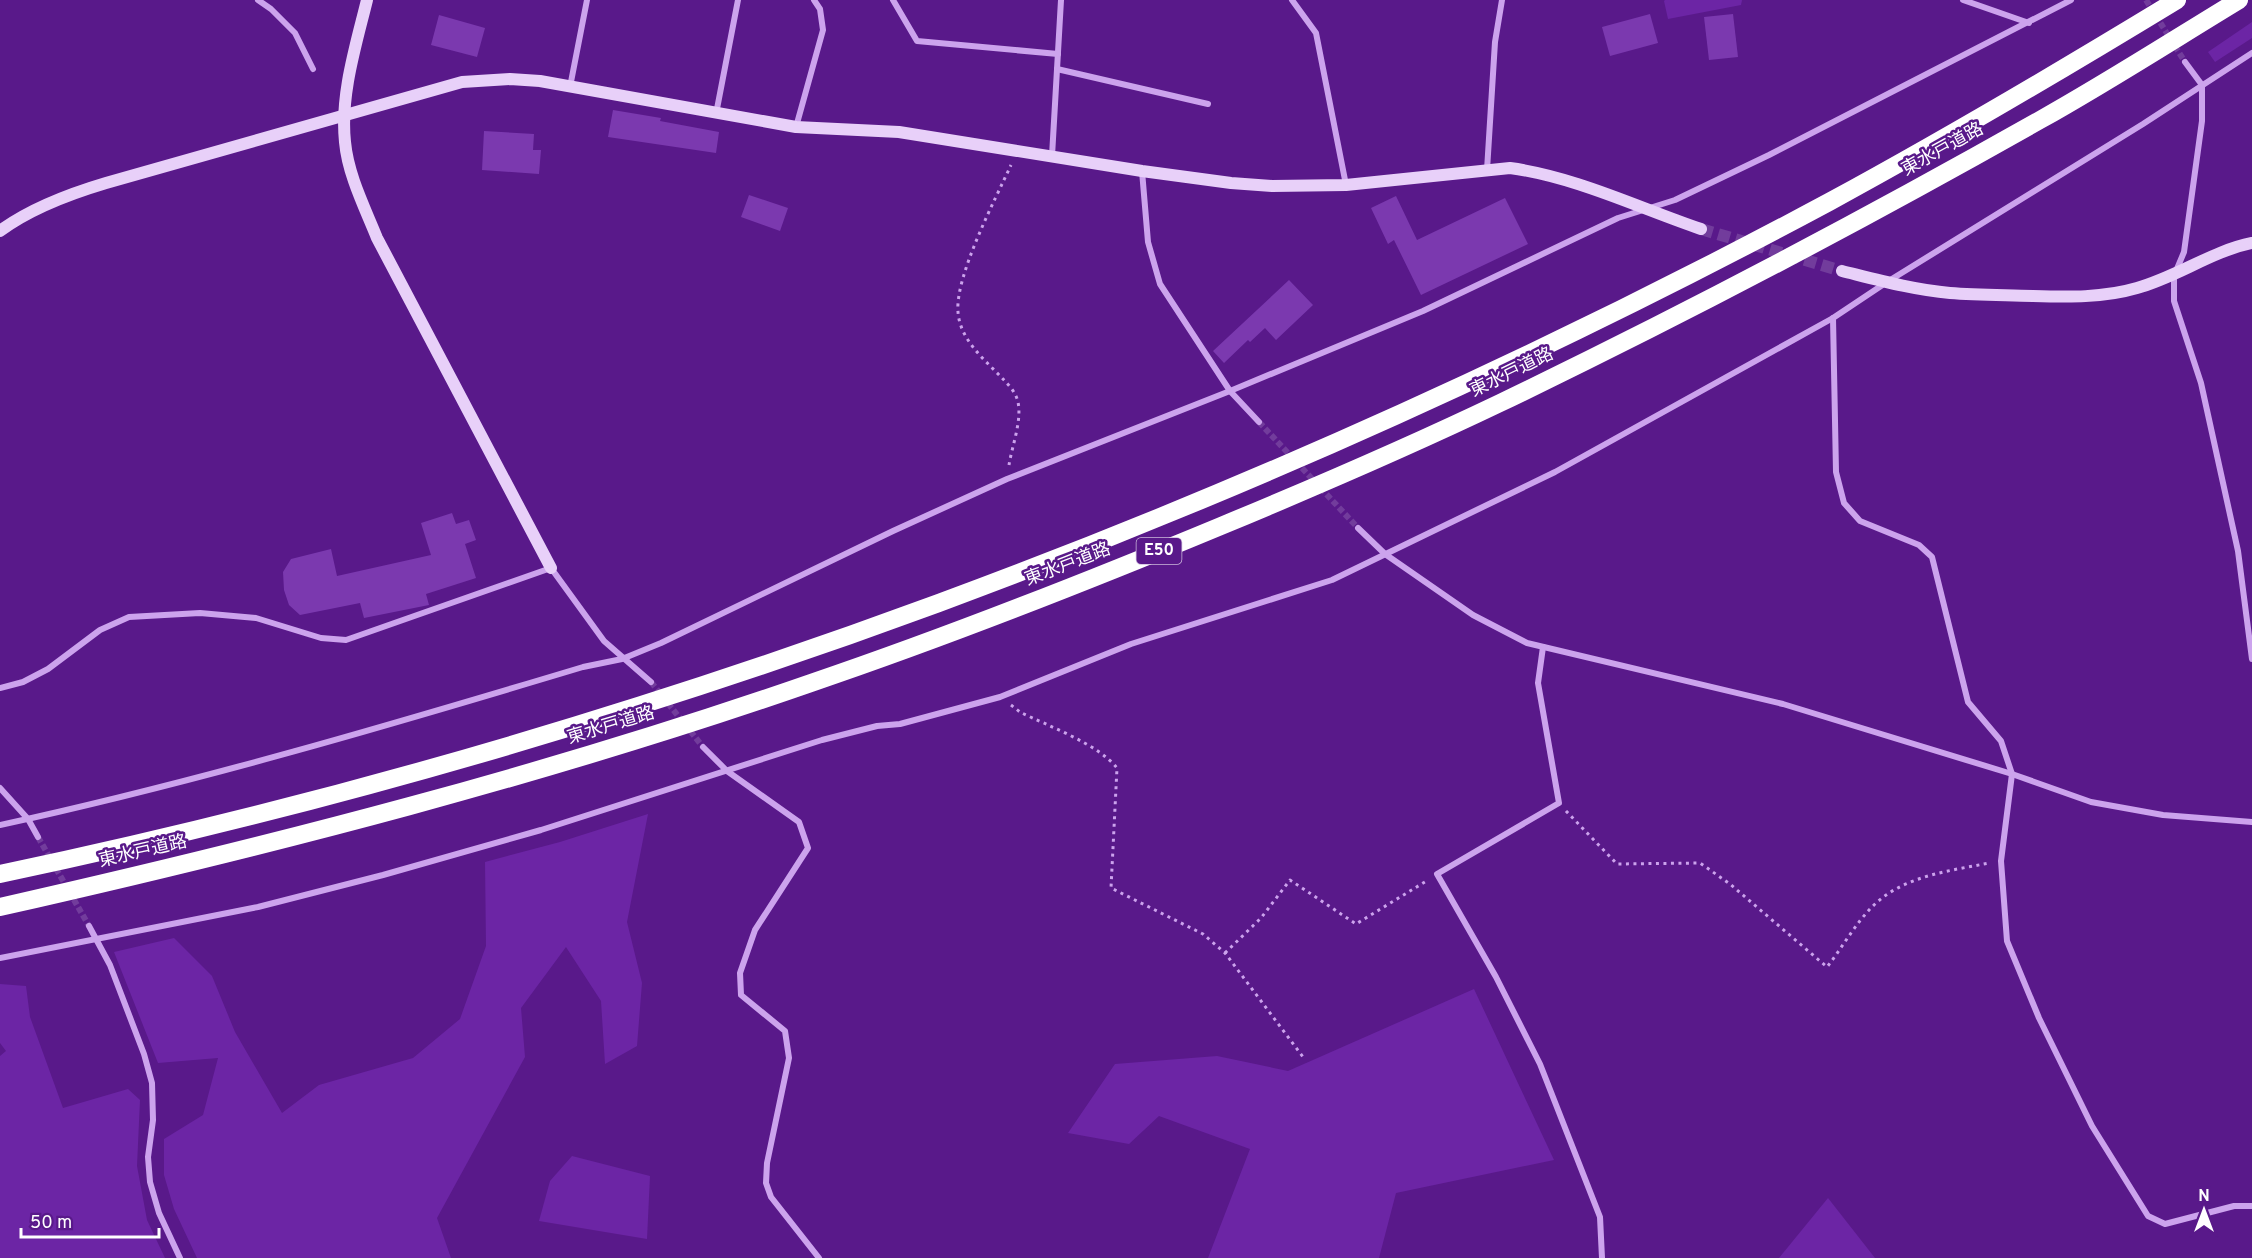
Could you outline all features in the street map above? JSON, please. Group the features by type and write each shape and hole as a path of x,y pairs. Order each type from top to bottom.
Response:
{"highway":[{"name":"東水戸道路","path":"0,874 92,855 264,813 426,770 636,707 797,654 1102,541 1309,454 1485,374 1650,294 1830,201 2036,86 2177,0"},
{"name":"東水戸道路","path":"0,907 262,846 433,801 636,741 810,684 1114,570 1344,474 1496,405 1665,322 1845,228 2046,117 2239,0"}],"street":[{"path":"258,0 271,9 295,33 313,69"},
{"path":"367,0 354,52 345,115 345,143 354,182 377,238 551,568 604,641 651,682"},
{"path":"570,87 587,0"},
{"path":"716,114 738,0"},
{"path":"796,127 823,30 820,9 814,0"},
{"path":"893,0 917,41 1058,54"},
{"path":"1052,156 1061,0"},
{"path":"1292,0 1316,33 1346,185"},
{"path":"1487,170 1495,42 1503,0"},
{"path":"1963,0 2029,23"},
{"path":"0,825 105,802 325,744 622,658 661,643 893,531 1007,479 1230,391 1423,311 1618,218 1675,200 1769,155 2071,0"},
{"path":"0,958 258,908 383,875 541,830 822,740 877,726 900,724 1000,697 1131,644 1332,580 1555,472 1833,318 2252,53"},
{"path":"2185,62 2202,85 2202,121 2184,252 2174,276 2174,301 2200,383 2238,550 2252,659"},
{"path":"1057,69 1208,104"},
{"path":"0,231 39,208 68,195 462,82 510,79 540,81 796,127 899,132 1142,171 1241,184 1346,185 1510,168 1532,171 1701,229"},
{"path":"1142,171 1148,242 1160,284 1230,391 1259,422"},
{"path":"1842,271 1949,293 2075,297 2110,295 2174,276 2224,252 2252,243"},
{"path":"1833,318 1836,472 1844,503 1860,521 1919,545 1932,557 1968,702 2001,741 2012,774 2001,861 2007,941 2039,1018 2092,1126 2148,1216 2165,1224 2234,1206 2252,1206"},
{"path":"1358,528 1385,554 1473,615 1527,643 1783,704 2012,774 2091,802 2163,815 2252,822"},
{"path":"0,688 23,682 48,669 100,630 129,617 200,613 256,618 321,638 346,640 551,568"},
{"path":"1543,647 1538,683 1559,803 1437,874 1496,977 1540,1064 1600,1216 1602,1258"},
{"path":"703,747 727,771 799,822 808,848 755,930 740,973 741,995 784,1030 789,1058 767,1162 766,1183 771,1197 819,1258"},
{"path":"0,788 28,819 38,837"},
{"path":"89,926 110,965 144,1054 152,1083 153,1120 148,1157 150,1182 159,1213 180,1258"}],"path":[{"path":"1007,479 1019,413 1018,400 1011,388 965,337 958,309 963,279 1017,151"},
{"path":"1000,697 1020,712 1094,749 1109,759 1117,768 1111,888 1203,934 1225,954 1303,1057"},
{"path":"1559,803 1617,864 1700,863 1730,884 1827,967 1872,907 1896,888 1928,876 2001,861"},
{"path":"1225,954 1261,918 1290,880 1356,924 1437,874"}],"shaded area":[{"path":"1665,0 1742,0 1741,5 1668,19"},
{"path":"2252,22 2252,38 2215,62 2208,52"},
{"path":"648,814 627,922 642,983 637,1046 605,1064 601,1001 566,947 521,1008 525,1057 437,1218 451,1258 197,1258 174,1209 164,1175 164,1139 203,1115 218,1058 158,1063 114,952 174,938 212,976 235,1032 282,1113 319,1085 413,1058 460,1019 486,946 485,862 560,842"},
{"path":"0,984 26,986 30,1017 63,1108 128,1089 140,1100 137,1166 147,1220 165,1258 0,1258 0,1056 6,1051 0,1043"},
{"path":"1474,989 1554,1160 1396,1193 1379,1258 1208,1258 1250,1149 1159,1116 1129,1144 1068,1133 1115,1064 1217,1056 1288,1071"},
{"path":"572,1156 650,1176 647,1239 539,1221 550,1181"},
{"path":"1828,1198 1875,1258 1779,1258"}],"building":[{"path":"1650,14 1658,43 1610,56 1602,27"},
{"path":"1733,14 1738,57 1709,60 1704,17"},
{"path":"439,15 485,28 477,57 431,45"},
{"path":"613,110 661,118 660,121 719,132 716,153 608,137"},
{"path":"484,131 534,134 533,150 541,150 539,174 482,170"},
{"path":"749,195 788,208 780,231 741,217"},
{"path":"1396,196 1417,240 1505,198 1528,244 1421,295 1394,240 1388,244 1371,208"},
{"path":"1289,280 1313,305 1276,340 1265,328 1250,342 1248,340 1224,363 1213,351"},
{"path":"452,513 456,524 469,520 476,540 465,544 476,578 426,594 429,605 364,618 360,603 300,615 289,605 284,590 283,572 291,559 331,549 337,576 431,555 421,523"}],"tunnel":[{"path":"2146,0 2185,62"},
{"path":"1701,229 1842,271"},
{"path":"1259,422 1358,528"},
{"path":"651,682 703,747"},
{"path":"38,837 89,926"}]}
